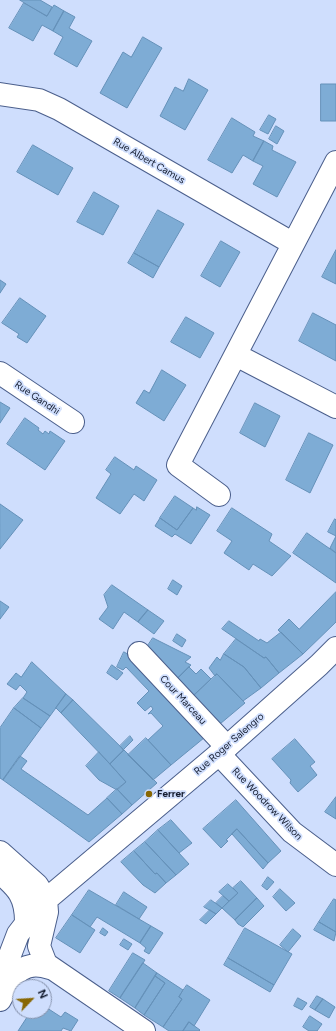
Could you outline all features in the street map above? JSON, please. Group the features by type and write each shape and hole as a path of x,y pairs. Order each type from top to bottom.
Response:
{"street":[{"name":"Rue Albert Camus","path":"0,94 39,100 59,109 292,243"},
{"path":"219,495 178,465 236,355 292,243 336,162"},
{"path":"236,355 336,407"},
{"name":"Rue Gandhi","path":"0,373 73,422"},
{"name":"Rue Roger Salengro","path":"0,981 14,942 26,922 46,899 223,750 320,665 336,648"},
{"name":"Cour Marceau","path":"139,653 223,750"},
{"name":"Rue Woodrow Wilson","path":"223,750 292,832 336,865"},
{"path":"0,852 38,885 46,899 47,912 38,946 41,956 50,968 144,1031"},
{"path":"0,873 22,895 26,907 26,922"},
{"path":"0,1000 10,981 20,970 36,965 50,968"}],"building":[{"path":"20,0 40,0 52,7 47,16"},
{"path":"24,3 47,16 54,5 64,11 53,31 42,25 33,41 9,28"},
{"path":"64,11 75,17 69,28 92,41 77,67 54,54 63,37 53,31"},
{"path":"143,37 162,48 127,108 100,93 123,52 131,57"},
{"path":"189,79 208,90 185,130 160,116 175,87 183,91"},
{"path":"321,84 336,84 336,121 321,121"},
{"path":"269,115 276,119 268,134 260,130"},
{"path":"232,118 255,132 253,136 264,141 253,161 243,155 232,173 208,160"},
{"path":"276,126 284,131 277,144 269,139"},
{"path":"264,141 273,146 272,150 296,162 277,197 253,184 263,166 253,161"},
{"path":"33,145 73,168 58,195 17,172"},
{"path":"94,192 119,206 103,235 77,222"},
{"path":"158,210 184,224 159,267 134,253"},
{"path":"221,241 240,252 220,287 201,276"},
{"path":"336,250 336,284 322,277"},
{"path":"134,253 159,267 153,278 128,263"},
{"path":"0,280 6,284 0,293"},
{"path":"20,298 46,316 27,343 17,337 19,334 2,323"},
{"path":"313,313 336,325 336,361 299,341"},
{"path":"186,317 214,333 200,358 171,342"},
{"path":"162,370 186,385 164,421 136,403 144,390 149,393"},
{"path":"0,402 10,408 0,423"},
{"path":"255,403 280,416 265,447 240,433"},
{"path":"25,418 39,428 38,430 43,434 45,431 49,434 50,431 65,441 45,470 7,444"},
{"path":"309,433 333,445 310,493 286,480"},
{"path":"115,457 134,470 136,466 157,480 144,501 134,494 120,514 96,498 111,474 106,470"},
{"path":"175,496 193,508 177,530 160,518"},
{"path":"0,504 23,520 0,549"},
{"path":"197,507 210,515 191,544 175,534 172,537 155,526 160,518 177,530 193,508 196,510"},
{"path":"232,508 272,534 269,541 291,556 272,576 253,564 249,570 224,553 232,541 217,531"},
{"path":"335,519 336,520 336,536 328,532"},
{"path":"307,533 336,553 336,583 293,553"},
{"path":"336,536 336,553 330,548"},
{"path":"173,580 182,586 177,595 168,589"},
{"path":"112,585 148,610 138,622 124,612 113,629 99,619 108,607 104,595"},
{"path":"336,592 336,622 303,654 278,630 289,619 299,629"},
{"path":"0,601 9,607 0,619"},
{"path":"148,610 164,621 154,634 138,622"},
{"path":"229,621 259,641 260,639 267,643 281,632 303,654 279,673 266,657 264,658 222,629"},
{"path":"177,634 186,640 182,647 173,641"},
{"path":"153,638 191,657 185,662 191,665 172,684 143,653"},
{"path":"236,639 264,658 266,657 279,673 261,688 244,667 224,654"},
{"path":"124,652 133,657 210,733 171,765 148,740 163,726 151,713 148,714 153,709 151,706 145,711 137,703 149,691 126,667 123,670 117,667"},
{"path":"224,654 244,667 261,688 243,701 217,674 215,676 209,668 217,657 220,660"},
{"path":"32,662 66,694 50,716 23,698 27,692 20,685 16,690 7,684 16,673 21,677"},
{"path":"112,665 123,673 117,680 107,673"},
{"path":"189,667 196,674 201,669 211,679 189,700 172,684"},
{"path":"217,674 245,703 214,729 189,700"},
{"path":"66,694 73,700 61,713 56,708"},
{"path":"23,698 50,716 41,728 14,708"},
{"path":"73,700 124,750 110,764 61,713"},
{"path":"14,708 41,728 3,780 0,778 0,728"},
{"path":"130,736 133,740 123,750 120,746"},
{"path":"146,738 171,765 153,780 128,755"},
{"path":"295,739 315,762 310,766 317,775 298,792 290,783 291,780 272,759"},
{"path":"124,750 157,783 132,805 117,789 126,782 110,764"},
{"path":"99,752 126,782 117,790 99,780 86,766"},
{"path":"20,756 27,761 21,769 88,815 107,798 122,814 89,842 3,780"},
{"path":"117,789 132,805 122,814 107,798"},
{"path":"336,797 336,819 325,812"},
{"path":"236,800 281,851 268,863 237,829 226,840 228,841 221,848 203,829"},
{"path":"171,820 192,843 179,853 158,830"},
{"path":"237,829 268,863 263,869 232,834"},
{"path":"158,830 189,864 176,875 145,842"},
{"path":"145,842 176,875 166,883 157,873 155,874 134,851"},
{"path":"134,851 155,874 157,873 166,883 155,893 143,885 121,862"},
{"path":"268,877 274,882 267,890 262,886"},
{"path":"241,881 257,898 235,920 222,908 238,893 233,888"},
{"path":"228,884 238,893 229,901 219,892"},
{"path":"280,889 295,903 286,911 273,897"},
{"path":"89,890 151,926 140,943 97,917 90,927 72,915"},
{"path":"124,892 147,907 139,919 116,905"},
{"path":"223,896 229,901 222,908 216,903"},
{"path":"257,898 264,906 243,927 238,924 235,920"},
{"path":"334,899 336,900 336,932 319,922"},
{"path":"211,900 222,908 216,914 204,907"},
{"path":"210,910 216,914 206,924 200,920"},
{"path":"72,915 95,930 80,953 56,938"},
{"path":"319,922 336,932 334,941 314,930"},
{"path":"151,926 163,933 149,954 144,951 146,948 140,943"},
{"path":"103,928 108,932 105,936 100,933"},
{"path":"245,928 292,954 274,985 228,958"},
{"path":"293,929 301,936 288,952 280,945"},
{"path":"124,939 132,944 128,950 120,945"},
{"path":"133,953 145,960 120,998 109,991"},
{"path":"228,958 274,985 270,992 224,965"},
{"path":"143,963 157,973 135,1008 120,998"},
{"path":"157,973 183,990 179,997 182,999 163,1027 144,1015 165,983 155,976"},
{"path":"155,976 165,983 144,1015 135,1008"},
{"path":"187,985 210,1000 194,1026 189,1022 183,1031 169,1031 163,1027 182,999 179,997"},
{"path":"317,996 323,999 315,1010 310,1007"},
{"path":"298,998 307,1003 302,1010 294,1006"},
{"path":"323,999 335,1007 329,1018 315,1010"},
{"path":"52,1011 61,1017 65,1012 78,1020 71,1031 63,1028 61,1031 18,1031 26,1019 52,1019"},
{"path":"310,1016 322,1024 317,1031 309,1031 303,1027"},
{"path":"189,1022 200,1030 183,1031"}],"place":[{"name":"Ferrer","path":"149,794"}]}
